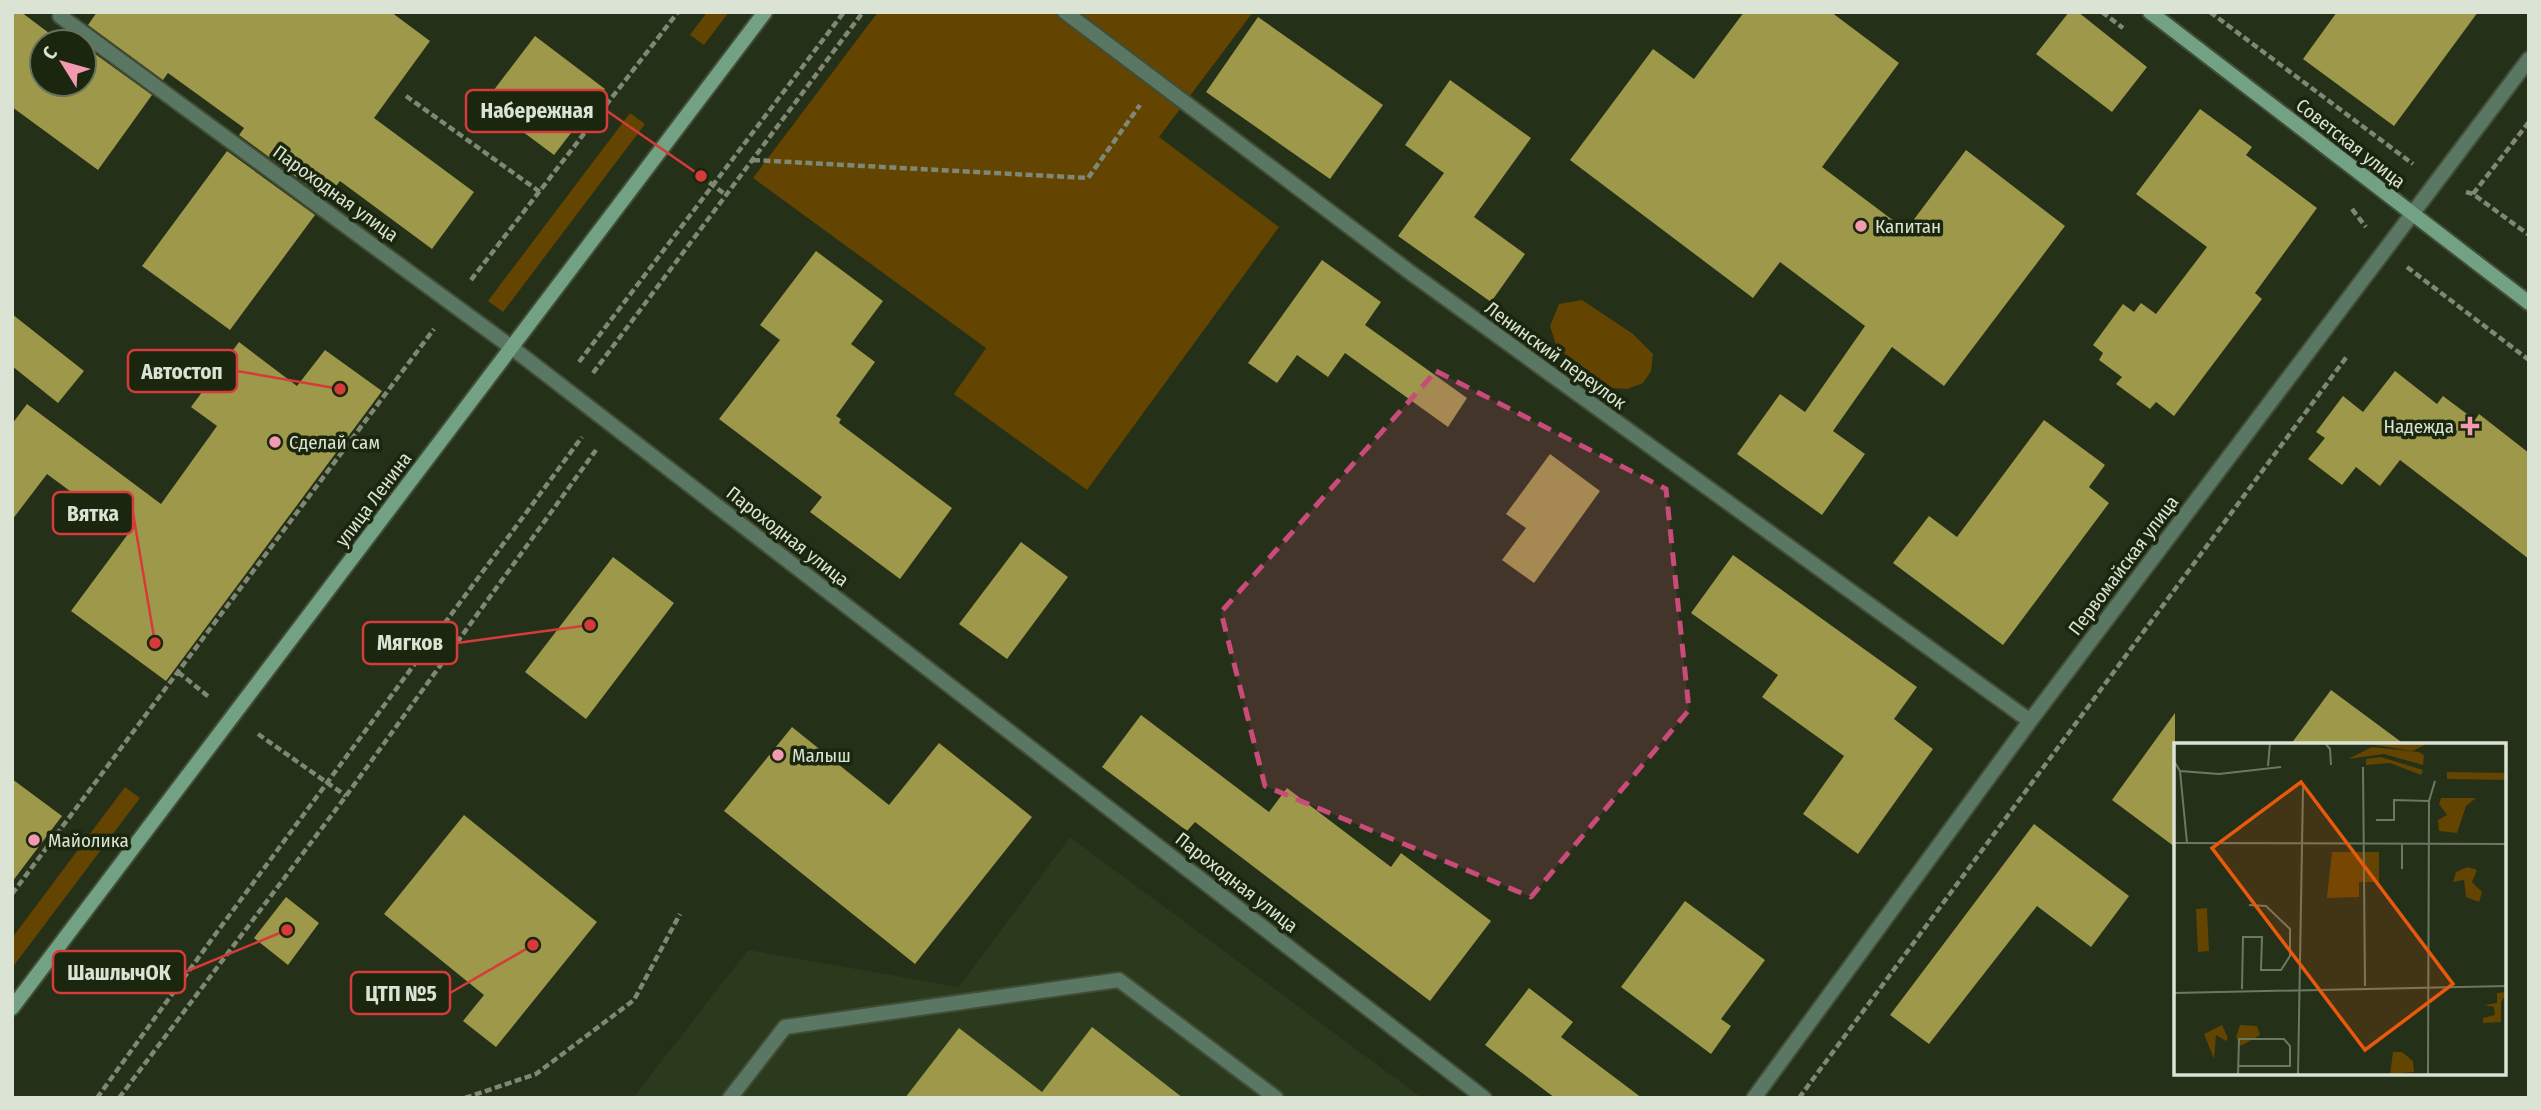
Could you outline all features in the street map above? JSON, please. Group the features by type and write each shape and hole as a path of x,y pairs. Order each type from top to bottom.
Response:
{"street":[{"name":"улица Ленина","path":"12,1008 765,12"},
{"name":"Ленинский переулок","path":"1065,12 1410,274 2030,721"},
{"name":"Советская улица","path":"2150,12 2529,303"},
{"name":"Пароходная улица","path":"60,16 562,385 1484,1098"},
{"name":"Первомайская улица","path":"1754,1098 2030,721 2529,59"},
{"path":"730,1098 785,1027 1119,980 1276,1098"}],"path":[{"path":"12,894 453,304 678,12"},
{"path":"562,385 844,12"},
{"path":"576,396 863,12"},
{"path":"2102,12 2124,29"},
{"path":"2210,12 2436,182 2473,194 2529,235"},
{"path":"752,160 1088,178 1157,82"},
{"path":"406,96 540,192"},
{"path":"2473,194 2529,122"},
{"path":"701,176 726,195"},
{"path":"2351,208 2385,250 2529,360"},
{"path":"2403,281 2411,270"},
{"path":"1799,1098 2355,346"},
{"path":"97,1098 599,414"},
{"path":"120,1098 346,796 613,425"},
{"path":"178,672 234,716 346,796"},
{"path":"465,1098 536,1074 634,1000 680,914"}],"highlighted area":[{"path":"1436,371 1666,489 1689,710 1531,897 1265,786 1221,612"}],"shaded area":[{"path":"707,12 729,12 704,45 690,35"},
{"path":"878,12 1253,12 1159,137 1279,227 1087,490 954,394 986,348 753,178"},
{"path":"630,113 645,124 503,312 488,301"},
{"path":"1582,300 1633,334 1653,354 1651,371 1643,383 1627,389 1612,388 1557,348 1550,326 1559,304"},
{"path":"125,787 140,798 12,968 12,938"},
{"path":"1070,837 1422,1098 633,1098 748,950 959,987"}],"building":[{"path":"12,12 21,12 42,28 28,28 28,98 98,98 98,56 152,95 98,170 12,107"},
{"path":"97,12 391,12 430,41 374,118 474,192 432,249 340,181 326,199 239,135 244,128 168,73 163,80 98,32 98,28 88,25"},
{"path":"1744,12 1831,12 1899,63 1822,167 1906,230 1966,150 2065,226 1944,386 1892,347 1833,431 1865,454 1822,515 1737,454 1780,394 1805,412 1865,326 1780,262 1753,298 1570,160 1653,49 1694,79"},
{"path":"2069,12 2078,12 2147,67 2112,112 2036,54"},
{"path":"2337,12 2478,12 2394,126 2303,59"},
{"path":"1258,17 1383,105 1330,179 1206,92"},
{"path":"535,36 605,89 554,155 484,103"},
{"path":"1450,80 1531,138 1474,217 1525,254 1491,302 1398,236 1444,173 1405,145"},
{"path":"2200,109 2252,147 2246,155 2317,208 2255,293 2262,299 2174,416 2156,402 2150,409 2116,384 2122,377 2099,360 2103,353 2093,345 2123,304 2134,312 2141,303 2156,314 2207,247 2136,194"},
{"path":"227,151 315,215 230,330 142,266"},
{"path":"816,251 883,301 851,344 875,362 836,416 841,419 839,423 952,508 900,579 810,512 822,497 719,419 780,340 760,325"},
{"path":"1322,260 1381,302 1365,325 1467,398 1448,427 1345,353 1328,377 1297,355 1277,383 1248,363"},
{"path":"12,314 84,371 58,403 12,366"},
{"path":"239,342 297,386 325,350 382,391 166,681 71,611 128,534 47,474 12,520 12,424 27,404 161,504 217,426 191,407"},
{"path":"2395,371 2437,404 2443,396 2475,420 2479,414 2529,453 2529,559 2400,460 2380,486 2356,467 2342,485 2308,459 2325,438 2316,432 2343,396 2363,412"},
{"path":"2044,420 2105,465 2089,487 2109,503 2003,645 1893,563 1929,516 1957,537"},
{"path":"1550,454 1600,491 1534,583 1502,560 1526,528 1506,514"},
{"path":"1021,542 1068,577 1007,659 959,624"},
{"path":"1733,555 1917,687 1894,719 1933,749 1858,854 1803,814 1844,756 1762,697 1778,675 1691,613"},
{"path":"613,557 674,603 586,719 525,672"},
{"path":"2331,690 2403,743 2292,743"},
{"path":"2175,713 2174,846 2112,800"},
{"path":"1141,715 1269,812 1287,788 1391,867 1401,853 1491,921 1430,1001 1195,822 1187,831 1102,767"},
{"path":"792,727 889,805 939,743 1032,817 915,964 724,811"},
{"path":"12,779 62,816 12,882"},
{"path":"464,815 597,922 496,1047 463,1021 484,995 384,914"},
{"path":"2034,824 2129,896 2091,947 2037,906 1929,1044 1890,1015"},
{"path":"286,897 319,923 288,965 254,938"},
{"path":"1685,901 1765,960 1721,1019 1731,1026 1711,1054 1621,987"},
{"path":"1529,988 1573,1022 1561,1037 1642,1098 1555,1098 1485,1045"},
{"path":"1092,1027 1183,1098 905,1098 959,1028 1042,1092"}],"place":[{"name":"Набережная","path":"701,176"},
{"name":"Капитан","path":"1861,226"},
{"name":"Автостоп","path":"340,389"},
{"name":"Надежда","path":"2470,426"},
{"name":"Сделай сам","path":"275,442"},
{"name":"Мягков","path":"590,625"},
{"name":"Вятка","path":"155,643"},
{"name":"Малыш","path":"778,755"},
{"name":"Майолика","path":"34,840"},
{"name":"ШашлычОК","path":"287,930"},
{"name":"ЦТП №5","path":"533,945"}]}
